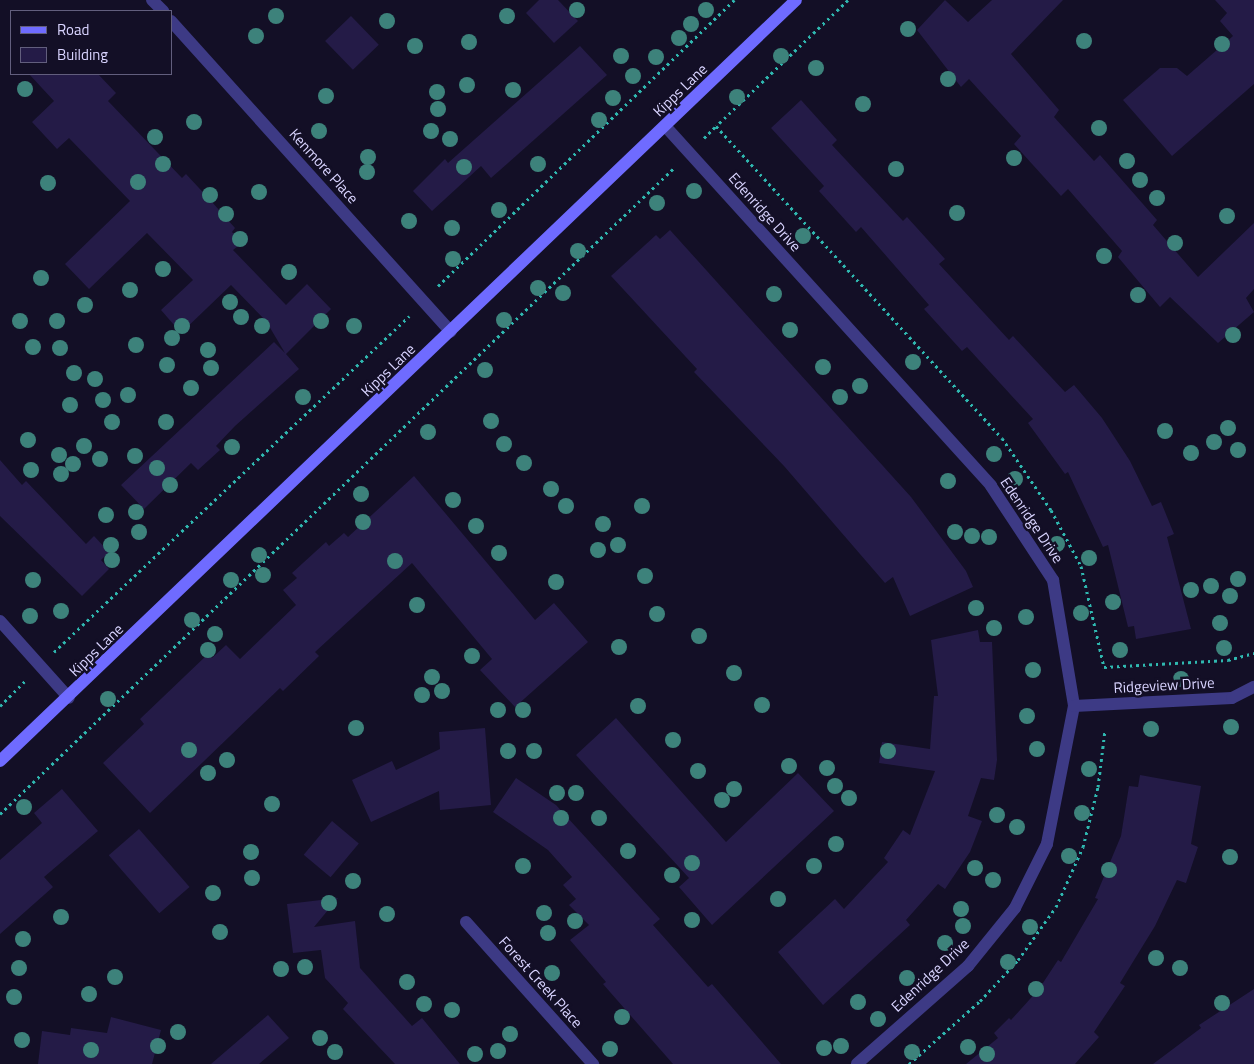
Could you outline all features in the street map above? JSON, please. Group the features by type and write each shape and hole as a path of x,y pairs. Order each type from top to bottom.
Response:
{"street":[{"path":"152,0 162,10"},
{"name":"Kipps Lane","path":"0,761 69,698 452,332 796,0"},
{"name":"Kenmore Place","path":"172,22 452,332"},
{"name":"Edenridge Drive","path":"666,127 991,486 1053,580 1074,706 1047,844 1015,908 968,966 856,1064"},
{"path":"0,621 69,698"},
{"name":"Ridgeview Drive","path":"1074,706 1232,698 1254,687"},
{"name":"Forest Creek Place","path":"466,922 593,1064"}],"path":[{"path":"0,706 424,301 734,0"},
{"path":"0,814 848,0"},
{"path":"716,126 1002,438 1051,510 1081,566 1104,667 1228,660 1254,652"}],"building":[{"path":"539,0 558,0 578,21 554,43 526,13"},
{"path":"945,0 968,22 992,0 1063,0 1011,54 1059,110 1054,117 1094,161 1100,155 1157,220 1153,225 1198,277 1254,223 1254,289 1246,298 1254,312 1218,343 1170,297 1160,307 1118,257 1122,251 1068,189 1061,196 1014,144 1021,136 969,79 961,87 917,30"},
{"path":"1215,0 1254,0 1254,84 1172,156 1123,100 1160,68 1177,68 1187,76 1233,36 1220,21 1227,13"},
{"path":"351,16 379,45 353,70 325,41"},
{"path":"580,46 607,75 491,178 481,166 432,211 413,191 445,159 448,163"},
{"path":"30,75 99,75 116,93 108,101 182,178 186,174 235,228 232,232 242,243 233,250 286,305 307,284 331,309 286,354 299,369 235,426 216,446 220,450 198,470 191,463 144,509 121,485 274,342 285,353 266,321 231,285 181,333 161,310 193,280 147,233 89,289 65,264 130,201 69,138 57,149 32,122 54,101"},
{"path":"801,100 837,140 832,145 903,221 907,217 945,259 939,264 1009,340 1013,336 1065,392 1074,385 1102,418 1130,461 1152,506 1161,502 1174,534 1167,537 1191,629 1136,639 1134,626 1128,627 1108,545 1103,547 1068,472 1065,474 1028,423 1033,419 967,347 962,351 924,309 929,305 861,227 856,232 819,191 824,186 771,128"},
{"path":"670,230 911,497 966,571 973,587 910,616 893,577 885,583 784,466 694,372 697,369 611,276 656,235 660,239"},
{"path":"0,460 22,485 26,481 86,544 94,536 109,552 101,560 109,569 82,596 0,516"},
{"path":"414,476 535,620 554,603 588,642 515,707 480,670 492,659 412,563 315,652 319,656 283,691 280,688 150,813 103,763 144,724 140,719 208,654 212,658 226,645 240,659 296,605 283,590 297,578 292,573 326,542 329,546 344,533 348,537"},
{"path":"978,630 980,642 992,642 997,760 994,780 981,778 968,816 982,821 970,852 945,889 938,884 906,920 910,925 823,1005 778,952 835,899 844,909 888,862 884,858 903,830 910,835 935,771 879,763 882,742 930,749 934,696 938,696 931,640"},
{"path":"616,718 726,842 798,773 834,811 712,925 679,887 689,878 576,755"},
{"path":"485,728 491,805 440,810 439,791 371,822 352,780 392,761 396,770 440,749 439,732"},
{"path":"1140,775 1201,786 1191,844 1198,847 1186,883 1177,880 1155,926 1120,983 1125,986 1094,1032 1099,1037 1075,1064 966,1064 998,1038 994,1033 1009,1018 1011,1020 1039,989 1058,960 1061,962 1098,899 1095,898 1121,836 1129,786 1138,787"},
{"path":"516,778 556,805 660,919 653,925 708,987 712,984 781,1064 673,1064 603,984 606,982 570,940 589,925 569,905 576,899 563,885 572,877 548,850 493,812"},
{"path":"62,789 98,831 44,877 53,887 0,934 0,860 42,823 34,813"},
{"path":"332,821 359,843 331,877 304,855"},
{"path":"139,829 190,887 159,913 109,855"},
{"path":"338,898 314,927 355,921 360,968 412,1026 422,1018 460,1064 395,1064 343,1009 348,1003 325,978 321,950 293,953 287,904"},
{"path":"1254,989 1254,1064 1153,1064 1201,1028 1199,1025"},
{"path":"268,1015 289,1038 259,1064 211,1064"},
{"path":"111,1017 161,1030 152,1064 38,1064 42,1031 70,1035 71,1028 107,1033"}]}
